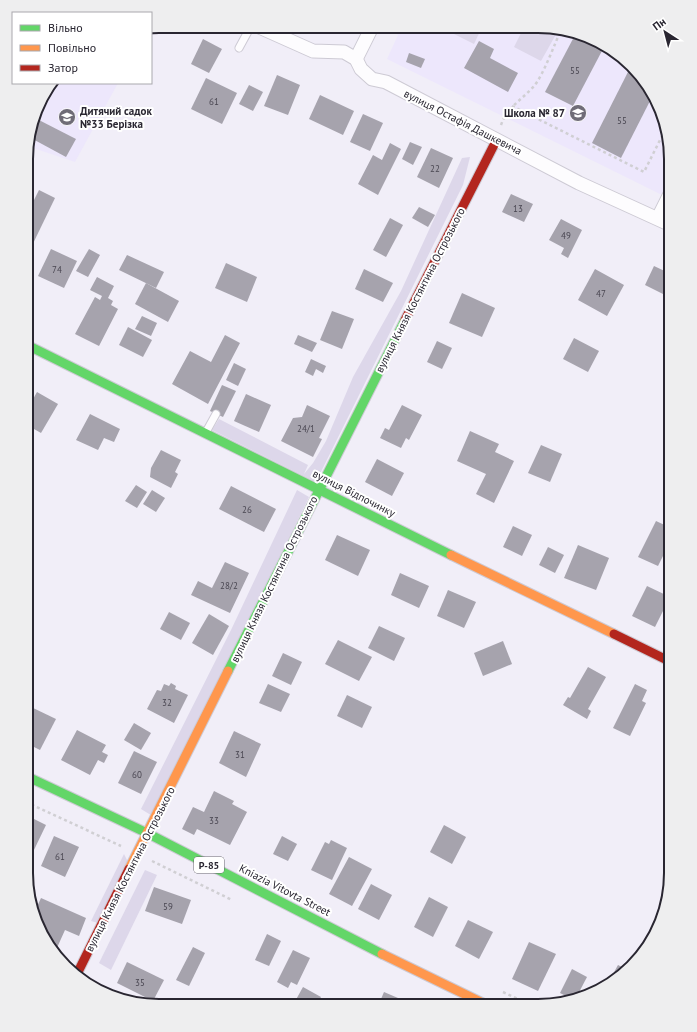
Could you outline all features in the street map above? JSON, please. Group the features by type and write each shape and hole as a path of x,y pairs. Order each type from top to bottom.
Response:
{"street":[{"path":"273,33 313,51 344,52 356,59 369,33"},
{"name":"вулиця Остафія Дашкевича","path":"356,59 361,69 372,79 386,82 496,141 532,157 579,183 664,221"},
{"name":"вулиця Князя Костянтина Острозького","path":"79,970 319,488 496,141"},
{"path":"658,218 664,206"},
{"name":"вулиця Відпочинку","path":"33,348 664,659"},
{"name":"Kniazia Vitovta Street","path":"33,779 147,833 390,958 475,999"}],"lane":[{"path":"239,48 247,33"},
{"path":"206,432 216,414"}],"path":[{"path":"496,141 504,117 512,106 535,85 559,35"},
{"path":"512,106 644,172 662,136"},
{"path":"33,805 236,902"}],"shaded area":[{"name":"Школа № 87","path":"394,33 554,34 570,37 601,50 615,59 638,82 654,111 660,127 663,143 664,191 662,195 387,59 398,35"},
{"path":"452,33 479,33 474,44"},
{"path":"521,33 556,34 541,61 514,47"},
{"name":"Дитячий садок №33 Берізка","path":"58,84 117,84 75,162 34,148 37,127 50,96"},
{"path":"470,157 463,185 316,482 212,430 219,419 308,465 304,474 313,463 326,441 353,377 401,291 462,158"},
{"path":"297,490 309,497 154,817 141,809 231,630"},
{"path":"124,854 130,866 98,923 91,921"},
{"path":"145,870 157,875 111,970 99,963"}],"building":[{"path":"573,38 602,51 573,106 545,92"},
{"path":"203,39 222,49 209,73 191,64"},
{"path":"479,41 494,49 490,58 518,73 508,92 464,68"},
{"path":"409,53 425,59 421,68 406,62"},
{"path":"628,71 638,82 650,102 621,158 592,143"},
{"path":"277,75 300,85 288,115 264,106"},
{"path":"206,78 237,93 222,124 191,109"},
{"path":"249,85 263,92 253,111 239,104"},
{"path":"320,95 354,111 343,135 309,119"},
{"path":"363,114 383,123 370,151 350,142"},
{"path":"40,120 76,139 66,157 35,140"},
{"path":"410,142 422,147 413,165 402,159"},
{"path":"390,143 401,149 378,195 358,184 373,155 382,160"},
{"path":"431,148 453,158 439,188 417,177"},
{"path":"39,190 55,198 33,244 33,202"},
{"path":"511,194 533,204 524,222 502,212"},
{"path":"419,207 435,215 428,227 412,218"},
{"path":"390,218 403,225 386,257 373,250"},
{"path":"561,219 582,230 568,258 561,254 564,248 549,240"},
{"path":"51,249 77,261 64,288 38,276"},
{"path":"89,249 100,255 88,277 76,271"},
{"path":"127,255 164,272 156,288 119,270"},
{"path":"226,263 257,277 247,302 215,288"},
{"path":"654,266 664,271 664,294 645,285"},
{"path":"364,269 393,283 383,302 355,289"},
{"path":"595,269 624,285 607,316 578,300"},
{"path":"97,277 114,286 108,298 113,301 111,305 118,309 99,346 75,334 95,297 100,300 102,296 90,290"},
{"path":"146,283 179,301 168,322 135,304"},
{"path":"462,293 495,308 482,337 449,323"},
{"path":"332,311 354,319 342,349 320,340"},
{"path":"142,316 157,323 151,336 135,329"},
{"path":"128,327 152,340 143,357 119,345"},
{"path":"225,335 240,343 208,404 172,384 190,351 211,362"},
{"path":"298,335 317,343 312,352 294,344"},
{"path":"574,338 599,351 588,372 563,359"},
{"path":"437,341 452,348 442,369 427,362"},
{"path":"311,359 326,366 323,373 316,369 313,376 305,372"},
{"path":"234,363 246,369 238,386 226,380"},
{"path":"222,385 236,391 223,417 210,411"},
{"path":"37,392 58,404 41,433 33,428 33,399"},
{"path":"246,394 271,405 259,432 234,421"},
{"path":"307,405 330,416 319,438 322,439 313,457 281,441 293,418 302,417"},
{"path":"402,405 422,415 409,440 406,438 401,448 380,438 385,428 389,430"},
{"path":"90,414 120,429 114,442 104,438 98,450 76,440"},
{"path":"470,431 499,444 495,452 514,461 494,503 476,494 486,474 457,461"},
{"path":"541,445 562,454 550,482 528,473"},
{"path":"161,450 181,460 175,472 178,474 171,488 150,477 151,468"},
{"path":"377,459 404,473 392,496 365,482"},
{"path":"136,485 147,492 137,508 125,501"},
{"path":"231,486 276,509 264,532 219,509"},
{"path":"152,490 165,498 156,512 143,504"},
{"path":"656,521 664,525 664,554 658,566 638,557"},
{"path":"513,526 532,535 522,556 503,547"},
{"path":"337,535 370,550 358,576 325,560"},
{"path":"578,545 609,558 596,590 564,578"},
{"path":"548,547 564,555 555,573 539,565"},
{"path":"225,562 249,573 230,613 191,595 198,581 212,588"},
{"path":"400,573 429,586 419,608 391,595"},
{"path":"647,586 664,594 664,609 655,627 632,616"},
{"path":"448,590 476,602 464,628 437,616"},
{"path":"169,612 190,623 181,640 160,629"},
{"path":"209,614 229,626 213,655 192,643"},
{"path":"379,626 405,638 394,661 368,648"},
{"path":"338,640 372,657 359,681 325,664"},
{"path":"503,641 512,664 483,676 474,653"},
{"path":"283,653 302,662 291,685 272,676"},
{"path":"588,667 606,677 588,709 591,711 587,719 563,705 568,697 570,698"},
{"path":"171,683 176,686 175,689 188,695 174,723 147,709 157,690 161,691 164,684 169,686"},
{"path":"268,684 290,694 281,712 259,703"},
{"path":"635,684 647,690 642,701 646,703 630,736 613,728"},
{"path":"347,695 372,707 362,728 337,716"},
{"path":"33,708 56,719 40,750 33,746"},
{"path":"134,723 151,733 141,750 124,740"},
{"path":"77,730 106,745 102,752 108,755 104,763 98,760 90,775 61,760"},
{"path":"234,731 261,744 246,777 219,763"},
{"path":"134,751 157,762 141,794 118,783"},
{"path":"214,791 234,801 232,804 247,812 230,845 197,829 194,835 182,829 193,807 204,812"},
{"path":"33,818 46,825 33,852"},
{"path":"444,825 466,837 452,864 430,852"},
{"path":"54,836 79,847 65,877 41,866"},
{"path":"282,836 297,844 288,861 273,854"},
{"path":"331,840 347,848 332,880 311,870 325,842 329,844"},
{"path":"349,857 372,869 352,906 329,894"},
{"path":"371,884 392,895 379,920 358,909"},
{"path":"154,887 191,900 182,924 145,911"},
{"path":"429,897 448,907 433,937 414,927"},
{"path":"41,898 86,918 79,936 65,930 57,947 50,936 37,906"},
{"path":"468,920 493,932 479,959 455,946"},
{"path":"267,934 281,941 269,966 255,960"},
{"path":"529,942 556,954 538,991 512,979"},
{"path":"193,947 205,953 189,986 176,980"},
{"path":"293,950 310,958 297,985 291,982 288,988 277,982"},
{"path":"127,962 164,980 154,999 148,998 117,983"},
{"path":"618,965 622,967 621,968 613,974"},
{"path":"572,969 587,977 579,991 566,996 560,993"},
{"path":"303,987 321,997 320,999 296,999"},
{"path":"384,992 400,999 381,999"}],"traffic: fast":[{"path":"228,671 405,320"},
{"path":"33,348 451,555"},
{"path":"33,779 147,833 382,954"}],"traffic: slow":[{"path":"451,555 614,634"},
{"path":"129,869 228,671"},
{"path":"382,954 475,999"}],"traffic: jam":[{"path":"405,320 496,141"},
{"path":"614,634 664,659"},
{"path":"79,970 129,869"}],"place":[{"name":"Школа № 87","path":"578,113"},
{"name":"Дитячий садок №33 Берізка","path":"67,117"}]}
